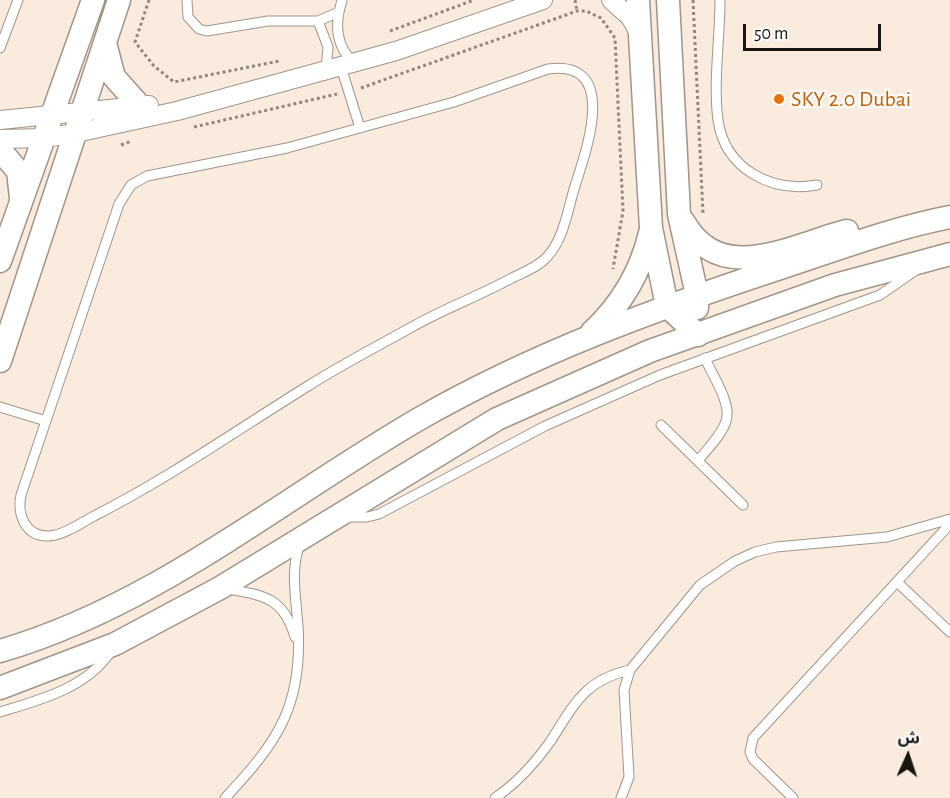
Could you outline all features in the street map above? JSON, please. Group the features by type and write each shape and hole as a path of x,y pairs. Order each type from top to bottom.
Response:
{"street":[{"path":"0,261 54,115 93,0"},
{"path":"0,362 119,0"},
{"path":"0,139 45,138 76,133 193,106 340,67 543,0"},
{"path":"611,0 630,17 641,37"},
{"path":"638,0 651,228 667,306 698,335"},
{"path":"668,0 679,214 697,295 698,335"},
{"path":"105,42 114,77 139,105"},
{"path":"0,120 139,105 173,103 193,106"},
{"path":"0,150 18,171 22,204"},
{"path":"679,214 697,240 717,254 739,259 760,256 855,229 925,222 950,217"},
{"path":"0,651 40,638 177,573 420,418 586,337 697,295 925,222"},
{"path":"586,337 611,312 631,284 643,257 651,228"},
{"path":"0,688 30,679 115,644 220,588 498,419 650,351 835,285 940,256"},
{"path":"0,664 91,629 140,604 155,594 177,573"},
{"path":"0,635 65,615 97,612"}],"lane":[{"path":"0,48 18,0"},
{"path":"187,0 188,17 199,29 207,31 268,21 318,21 339,12"},
{"path":"340,67 344,52 337,34 342,0"},
{"path":"720,0 718,118 727,147 746,170 772,184 794,188 817,185"},
{"path":"318,21 328,47 340,67 360,128"},
{"path":"556,68 572,71 585,81 594,110 592,132 561,230 549,255 541,263 494,288 431,316 309,385 177,471 69,529 48,536 37,534 27,527 21,517 19,506 46,421 118,204 131,185 155,174 287,148 360,128 454,102 556,68"},
{"path":"338,515 354,518 379,514 545,426 660,375 880,295 940,256"},
{"path":"699,461 724,427 727,416 726,405 705,358"},
{"path":"0,407 46,421"},
{"path":"662,425 743,506"},
{"path":"621,798 629,777 624,690 630,670 640,654 700,585 735,561 776,548 887,537 950,519"},
{"path":"793,798 753,759 750,752 753,738 950,524"},
{"path":"226,798 262,756 285,718 298,676 299,651 293,570 302,538"},
{"path":"897,582 950,632"},
{"path":"220,588 264,596 274,602 288,618 299,651"},
{"path":"0,712 76,684 104,662 115,644"},
{"path":"495,798 535,762 581,694 603,678 630,670"}],"path":[{"path":"149,0 135,42 154,66 174,82 279,61"},
{"path":"390,31 474,0"},
{"path":"575,0 577,11"},
{"path":"693,0 703,220"}],"place":[{"name":"SKY 2.0 Dubai","path":"779,99"}]}
